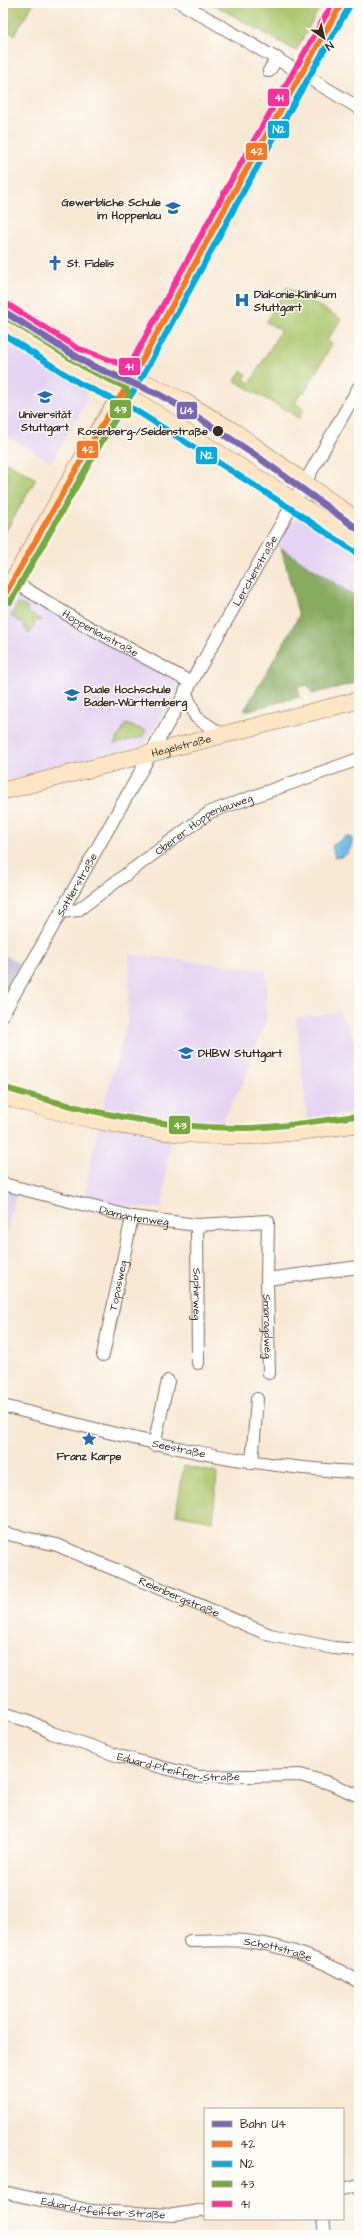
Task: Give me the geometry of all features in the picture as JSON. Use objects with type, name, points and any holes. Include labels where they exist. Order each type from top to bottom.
[{"type":"street","points":[[181,3],[277,58],[359,108]]},
{"type":"street","points":[[3,598],[98,431],[133,376],[240,181],[298,71],[342,3]]},
{"type":"street","points":[[269,71],[277,58]]},
{"type":"street","points":[[3,311],[73,355],[133,376],[194,407],[236,433],[359,522]]},
{"type":"street","points":[[3,325],[83,376],[139,403],[294,501],[359,545]]},
{"type":"street","name":"Lerchenstraße","points":[[149,754],[359,387]]},
{"type":"street","name":"Hoppenlaustraße","points":[[13,581],[188,686]]},
{"type":"street","points":[[188,686],[196,717],[222,736]]},
{"type":"street","name":"Hegelstraße","points":[[3,791],[359,700]]},
{"type":"street","name":"Sattlerstraße","points":[[3,1014],[149,754]]},
{"type":"street","name":"Oberer Hoppenlauweg","points":[[61,912],[78,910],[210,812],[359,759]]},
{"type":"street","points":[[3,1096],[42,1108],[98,1121],[181,1134],[246,1136],[359,1124]]},
{"type":"street","name":"Diamantenweg","points":[[3,1184],[132,1216],[197,1225],[268,1221]]},
{"type":"street","name":"Topasweg","points":[[103,1355],[132,1216]]},
{"type":"street","name":"Smaragdweg","points":[[268,1221],[267,1279],[269,1373]]},
{"type":"street","name":"Saphirweg","points":[[197,1225],[198,1362]]},
{"type":"street","name":"Smaragdweg","points":[[267,1279],[359,1267]]},
{"type":"street","points":[[154,1444],[168,1381]]},
{"type":"street","points":[[252,1463],[257,1399]]},
{"type":"street","name":"Seestraße","points":[[3,1406],[154,1444],[252,1463],[313,1470],[359,1472]]},
{"type":"street","name":"Relenbergstraße","points":[[3,1533],[57,1545],[270,1635],[334,1648],[359,1650]]},
{"type":"street","name":"Eduard-Pfeiffer-Straße","points":[[3,1713],[28,1721],[52,1733],[119,1756],[199,1778],[300,1775],[330,1783],[359,1796]]},
{"type":"street","name":"Schottstraße","points":[[190,1941],[244,1941],[272,1945],[302,1955],[359,1982]]},
{"type":"street","points":[[344,2189],[359,2185]]},
{"type":"street","name":"Eduard-Pfeiffer-Straße","points":[[3,2192],[92,2211],[174,2215],[204,2210]]},
{"type":"street","points":[[323,2220],[325,2235]]},
{"type":"shaded area","name":"Universität Stuttgart","points":[[3,334],[81,384],[87,392],[86,402],[51,462],[9,437],[7,437],[3,443]]},
{"type":"shaded area","points":[[302,516],[359,555],[359,599],[277,546],[292,521]]},
{"type":"shaded area","name":"Duale Hochschule Baden-Württemberg","points":[[18,589],[175,680],[177,687],[145,744],[141,747],[3,782],[3,610],[14,591]]},
{"type":"shaded area","points":[[3,954],[20,964],[3,993]]},
{"type":"shaded area","name":"DHBW Stuttgart","points":[[130,954],[266,970],[267,1016],[243,1083],[219,1127],[172,1125],[162,1209],[123,1206],[84,1196],[101,1113],[127,1024]]},
{"type":"shaded area","name":"DHBW Stuttgart","points":[[339,1012],[359,1048],[359,1112],[307,1119],[296,1018]]},
{"type":"shaded area","points":[[3,1182],[18,1185],[3,1249]]},
{"type":"green space","points":[[3,3],[34,3],[14,35],[3,28]]},
{"type":"green space","points":[[211,3],[322,3],[296,51]]},
{"type":"green space","points":[[287,287],[341,319],[327,341],[332,344],[304,393],[301,392],[295,403],[304,409],[299,418],[235,381],[241,371],[247,374],[244,380],[250,383],[281,330],[266,322]]},
{"type":"green space","points":[[3,460],[36,479],[3,536]]},
{"type":"green space","points":[[313,496],[359,529],[359,544],[305,507]]},
{"type":"green space","points":[[281,548],[359,599],[359,682],[312,694],[308,685],[298,687],[300,697],[244,711],[299,616]]},
{"type":"green space","points":[[18,604],[28,608],[27,612],[43,621],[35,620],[34,628],[29,634],[21,621],[20,622],[11,616]]},
{"type":"green space","points":[[126,724],[146,731],[142,737],[114,744]]},
{"type":"green space","points":[[184,1466],[217,1473],[213,1521],[176,1514]]},
{"type":"water","points":[[345,837],[351,837],[352,844],[350,850],[342,857],[335,857],[332,846]]},
{"type":"rail line","name":"U4","points":[[3,311],[90,365],[158,394],[185,409],[258,457],[359,530]]},
{"type":"transit line","name":"41","points":[[7,304],[77,348],[129,367],[233,177],[333,3]]},
{"type":"transit line","name":"42","points":[[3,598],[98,431],[133,377],[240,181],[342,3]]},
{"type":"transit line","name":"N2","points":[[10,602],[105,435],[140,381],[247,185],[349,7]]},
{"type":"transit line","name":"43","points":[[7,318],[87,369],[125,387],[129,394],[10,602]]},
{"type":"transit line","name":"N2","points":[[3,334],[79,383],[135,410],[290,508],[355,552]]},
{"type":"transit line","name":"43","points":[[5,1088],[64,1104],[123,1117],[153,1122],[213,1128],[258,1128],[358,1116]]},
{"type":"place","name":"Gewerbliche Schule im Hoppenlau","points":[[173,208]]},
{"type":"place","name":"St. Fidelis","points":[[55,263]]},
{"type":"place","name":"Diakonie-Klinikum Stuttgart","points":[[242,300]]},
{"type":"place","name":"Universität Stuttgart","points":[[45,397]]},
{"type":"place","name":"Rosenberg-/Seidenstraße","points":[[218,431]]},
{"type":"place","name":"Duale Hochschule Baden-Württemberg","points":[[72,695]]},
{"type":"place","name":"DHBW Stuttgart","points":[[186,1053]]},
{"type":"place","name":"Franz Karpe","points":[[89,1439]]}]
